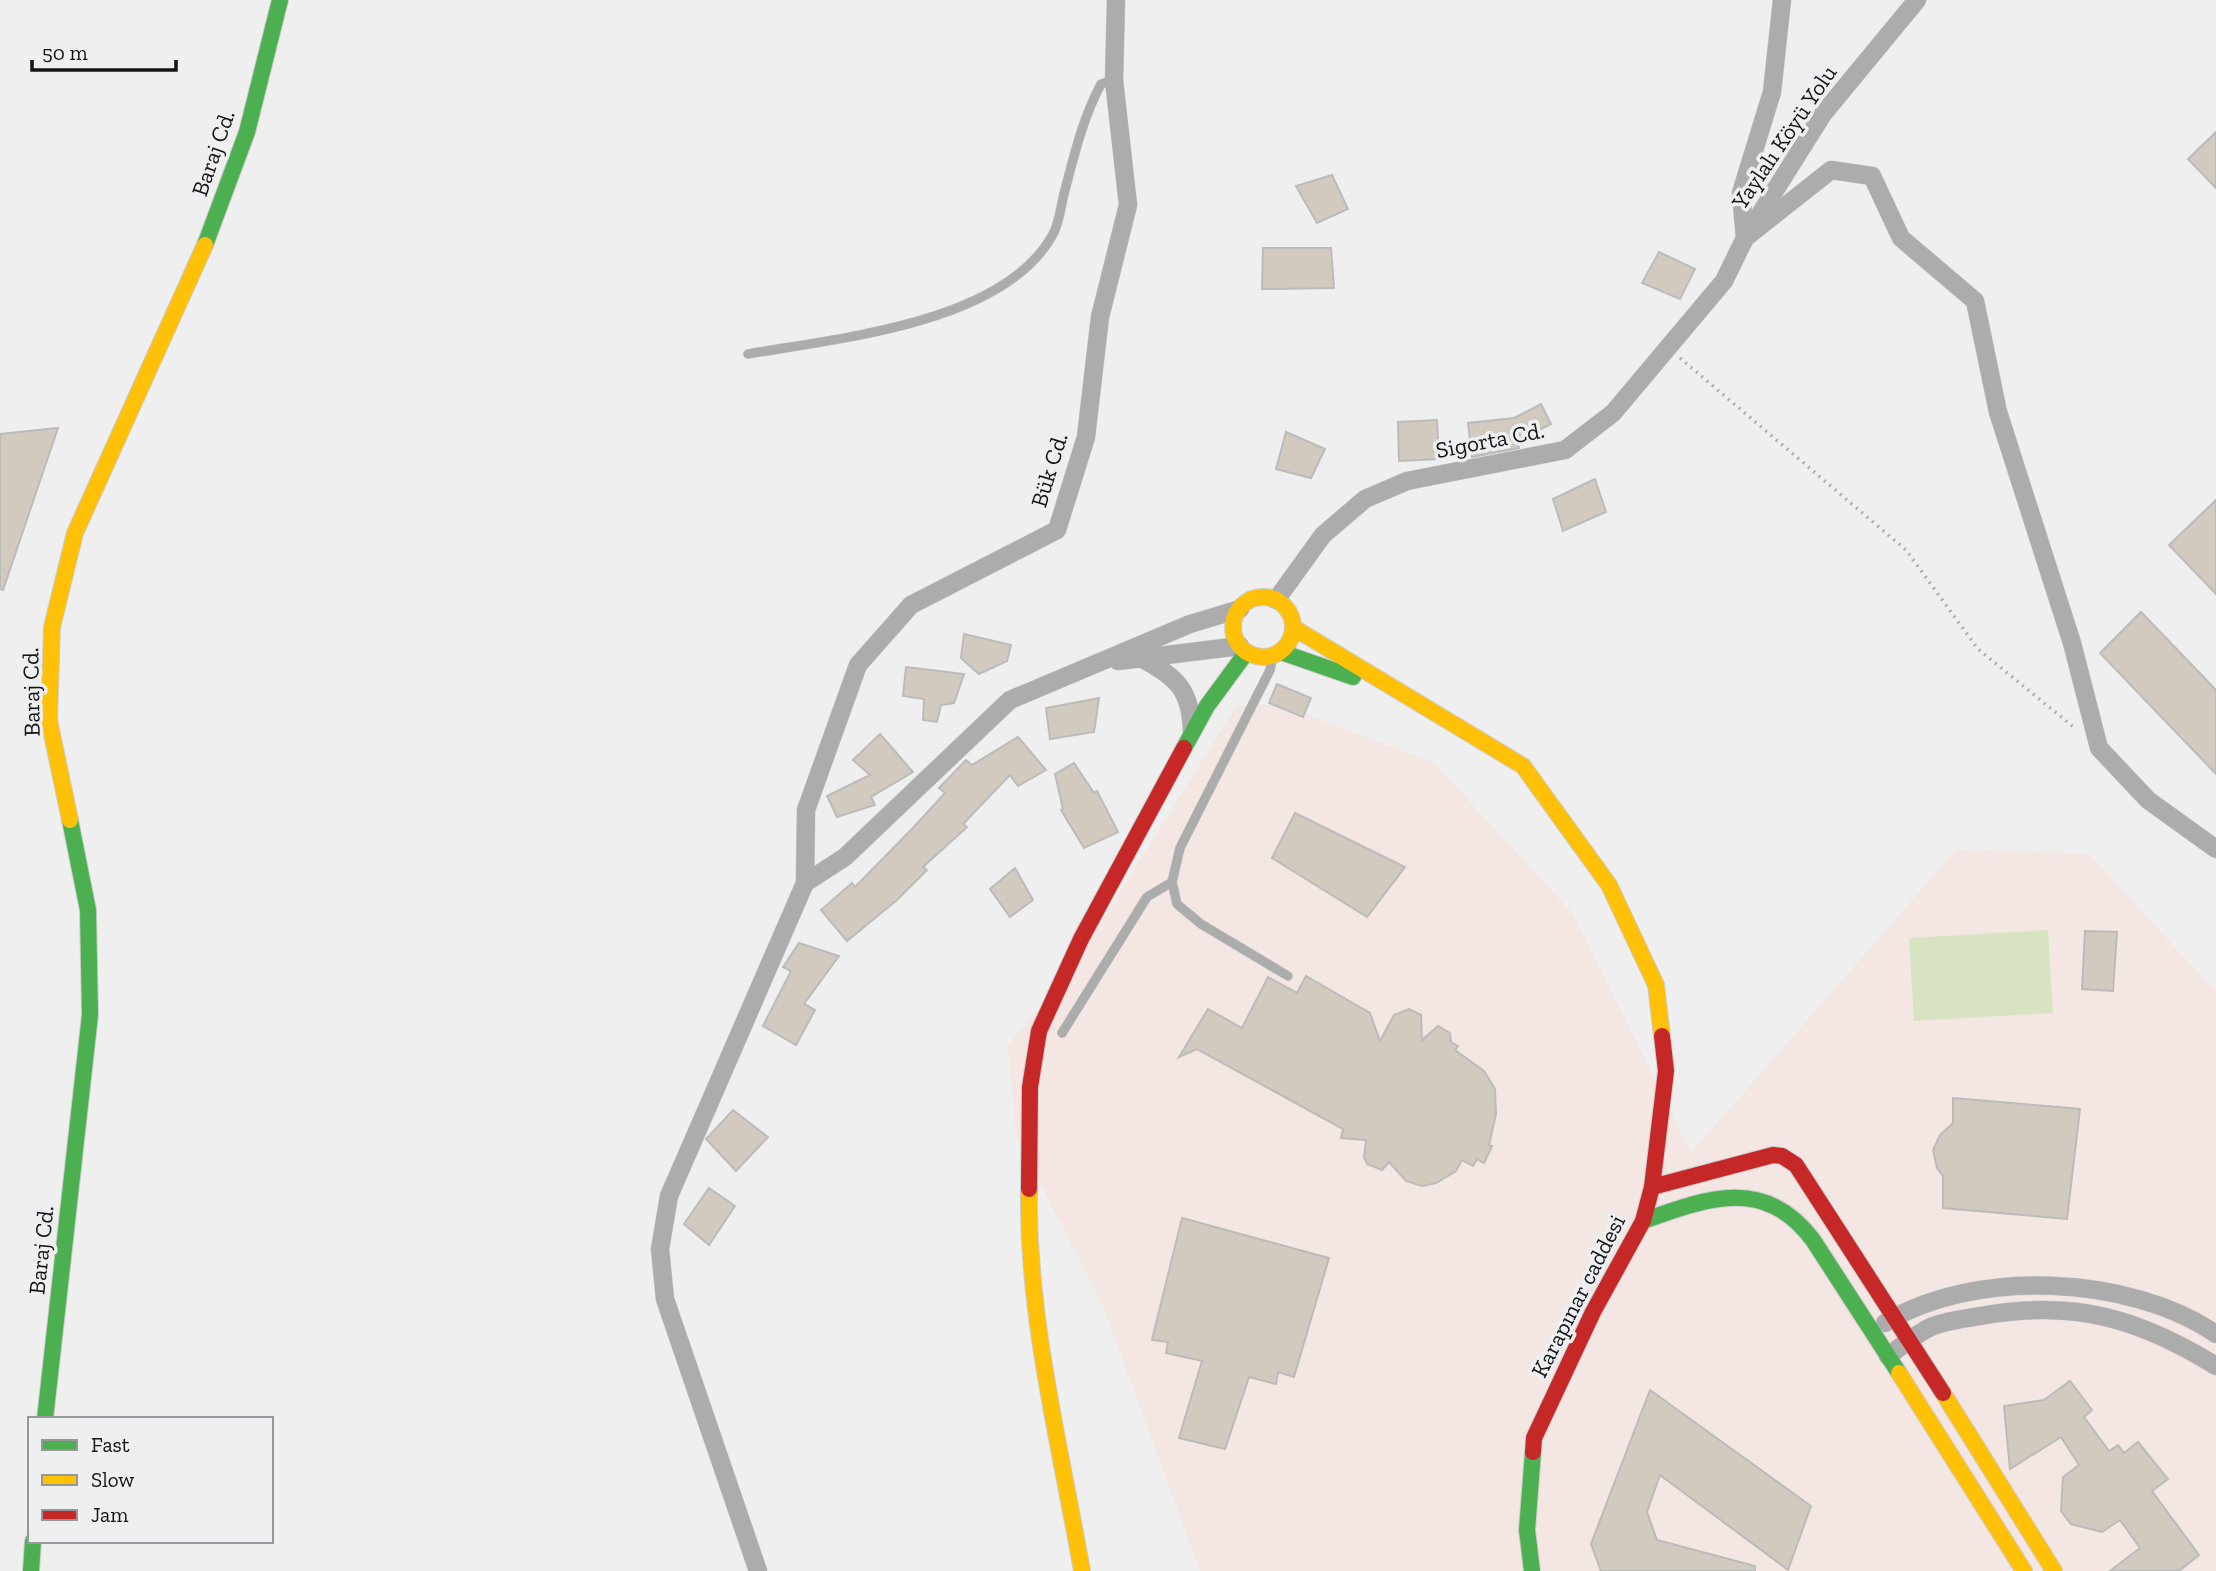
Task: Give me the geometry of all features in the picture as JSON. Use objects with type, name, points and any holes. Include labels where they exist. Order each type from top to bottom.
[{"type":"street","name":"Baraj Cd.","points":[[45,1417],[90,1015],[88,911],[49,720],[52,627],[75,533],[206,240],[247,132],[280,0]]},
{"type":"street","name":"Bük Cd.","points":[[805,883],[806,810],[858,665],[911,605],[1057,530],[1086,437],[1100,317],[1128,205],[1114,80],[1116,0]]},
{"type":"street","points":[[1745,238],[1741,193],[1772,92],[1782,0]]},
{"type":"street","name":"Yaylalı Köyü Yolu","points":[[1745,238],[1824,114],[1917,0]]},
{"type":"street","points":[[1745,238],[1831,170],[1872,176],[1901,238],[1975,301],[1998,412],[2073,643],[2099,748],[2148,800],[2216,849]]},
{"type":"street","name":"Sigorta Cd.","points":[[1276,600],[1323,535],[1365,499],[1408,481],[1565,450],[1613,413],[1670,349],[1724,281],[1745,238]]},
{"type":"street","points":[[758,1571],[665,1299],[660,1249],[669,1196],[805,883],[845,857],[1010,700],[1190,624],[1240,609],[1256,598],[1276,600],[1289,611],[1294,628],[1225,678],[1081,939],[1039,1031],[1030,1087],[1028,1237],[1038,1325],[1083,1571]]},
{"type":"street","points":[[1240,609],[1233,628],[1260,653]]},
{"type":"street","name":"Karapınar caddesi","points":[[1294,628],[1394,691],[1470,732],[1523,766],[1609,885],[1656,985],[1666,1070],[1652,1187],[1643,1221],[1593,1312],[1534,1438],[1527,1530],[1532,1571]]},
{"type":"street","points":[[1094,665],[1141,658],[1260,653]]},
{"type":"street","name":"Karapınar caddesi","points":[[1260,653],[1394,691]]},
{"type":"street","points":[[1141,658],[1168,672],[1182,688],[1191,710],[1192,734]]},
{"type":"street","points":[[1652,1187],[1773,1155],[1788,1159],[1803,1174],[2054,1571]]},
{"type":"street","points":[[1643,1221],[1699,1201],[1728,1197],[1779,1207],[1798,1223],[1872,1331],[2024,1571]]},
{"type":"street","points":[[1872,1331],[1893,1318],[1933,1302],[1998,1286],[2056,1287],[2115,1294],[2157,1304],[2216,1334]]},
{"type":"street","points":[[1888,1356],[1932,1327],[1987,1315],[2051,1310],[2089,1311],[2157,1334],[2216,1366]]},
{"type":"street","points":[[31,1571],[33,1543]]},
{"type":"lane","points":[[748,354],[917,324],[991,292],[1011,279],[1039,255],[1054,234],[1084,117],[1101,84],[1114,80]]},
{"type":"lane","points":[[1260,653],[1270,670],[1180,848],[1172,882],[1177,904],[1201,924],[1288,976]]},
{"type":"lane","points":[[1062,1032],[1147,897],[1172,882]]},
{"type":"path","points":[[1670,349],[1906,550],[1978,649],[2099,748]]},
{"type":"shaded area","points":[[1237,705],[1281,705],[1434,763],[1573,914],[1691,1153],[1957,849],[2089,854],[2216,992],[2216,1571],[1200,1571],[1104,1309],[1016,1135],[1008,1045],[1072,969]]},
{"type":"green space","points":[[2048,930],[2053,1013],[1914,1021],[1909,938]]},
{"type":"building","points":[[2216,132],[2216,188],[2188,159]]},
{"type":"building","points":[[1332,175],[1348,209],[1317,223],[1296,186]]},
{"type":"building","points":[[1263,248],[1331,248],[1334,288],[1262,289]]},
{"type":"building","points":[[1659,252],[1695,269],[1680,299],[1642,283]]},
{"type":"building","points":[[1541,404],[1551,424],[1518,441],[1519,448],[1472,457],[1468,423],[1514,418]]},
{"type":"building","points":[[1437,420],[1439,459],[1399,461],[1398,422]]},
{"type":"building","points":[[58,428],[3,590],[0,589],[0,434]]},
{"type":"building","points":[[1286,432],[1325,449],[1311,478],[1276,469]]},
{"type":"building","points":[[1595,479],[1606,512],[1563,531],[1553,499]]},
{"type":"building","points":[[2216,500],[2216,594],[2169,545]]},
{"type":"building","points":[[2141,612],[2216,690],[2216,774],[2100,653]]},
{"type":"building","points":[[964,634],[1011,645],[1007,661],[979,674],[961,658]]},
{"type":"building","points":[[906,667],[964,674],[954,703],[941,705],[937,722],[923,720],[924,699],[903,696]]},
{"type":"building","points":[[1277,684],[1311,698],[1303,717],[1269,703]]},
{"type":"building","points":[[1099,698],[1094,732],[1050,739],[1046,708]]},
{"type":"building","points":[[880,734],[913,772],[871,797],[875,805],[837,817],[827,796],[870,775],[853,760]]},
{"type":"building","points":[[1018,737],[1046,770],[1018,786],[1010,775],[963,824],[967,827],[923,867],[927,870],[897,900],[847,941],[821,910],[852,883],[855,887],[910,831],[945,793],[939,788],[966,760],[972,765]]},
{"type":"building","points":[[1074,763],[1094,793],[1097,791],[1118,832],[1084,848],[1061,810],[1063,809],[1055,774]]},
{"type":"building","points":[[1295,813],[1405,867],[1367,917],[1272,858]]},
{"type":"building","points":[[1015,868],[1033,900],[1010,917],[990,889]]},
{"type":"building","points":[[2085,931],[2117,932],[2113,991],[2082,989]]},
{"type":"building","points":[[799,943],[839,956],[804,1004],[815,1010],[796,1045],[763,1026],[791,971],[783,967]]},
{"type":"building","points":[[1306,976],[1370,1013],[1380,1041],[1394,1015],[1409,1009],[1421,1015],[1422,1040],[1438,1026],[1450,1033],[1451,1042],[1458,1046],[1455,1050],[1484,1071],[1495,1089],[1496,1114],[1489,1145],[1492,1146],[1484,1163],[1477,1159],[1473,1166],[1462,1160],[1456,1171],[1436,1183],[1422,1186],[1406,1181],[1389,1162],[1382,1170],[1367,1164],[1364,1157],[1366,1140],[1341,1138],[1343,1129],[1197,1049],[1179,1057],[1208,1009],[1242,1028],[1268,977],[1297,993]]},
{"type":"building","points":[[1953,1098],[2080,1109],[2067,1219],[1943,1208],[1943,1176],[1937,1168],[1933,1150],[1940,1135],[1953,1123]]},
{"type":"building","points":[[733,1110],[768,1137],[736,1171],[706,1139]]},
{"type":"building","points":[[709,1188],[735,1206],[709,1245],[684,1224]]},
{"type":"building","points":[[1182,1218],[1329,1258],[1294,1377],[1278,1372],[1276,1384],[1249,1377],[1225,1449],[1179,1438],[1202,1361],[1166,1353],[1168,1342],[1152,1340]]},
{"type":"building","points":[[2070,1381],[2092,1410],[2084,1417],[2109,1451],[2118,1445],[2124,1453],[2138,1442],[2168,1479],[2152,1491],[2199,1555],[2179,1571],[2110,1571],[2140,1548],[2120,1520],[2102,1532],[2071,1524],[2061,1511],[2063,1477],[2079,1465],[2061,1437],[2010,1469],[2004,1406],[2044,1400]]},
{"type":"building","points":[[1650,1390],[1811,1506],[1788,1570],[1660,1475],[1647,1512],[1657,1540],[1755,1566],[1755,1571],[1601,1571],[1591,1544]]},
{"type":"traffic: fast","points":[[205,245],[247,132],[280,0]]},
{"type":"traffic: fast","points":[[1281,652],[1353,677]]},
{"type":"traffic: fast","points":[[1184,748],[1207,706],[1246,653]]},
{"type":"traffic: fast","points":[[45,1417],[90,1015],[88,910],[70,820]]},
{"type":"traffic: fast","points":[[1643,1221],[1712,1200],[1755,1200],[1775,1207],[1795,1220],[1813,1240],[1899,1373]]},
{"type":"traffic: fast","points":[[1532,1571],[1527,1530],[1533,1452]]},
{"type":"traffic: fast","points":[[31,1571],[33,1543]]},
{"type":"traffic: slow","points":[[70,820],[49,720],[52,627],[75,533],[205,245]]},
{"type":"traffic: slow","points":[[1263,597],[1275,599],[1288,610],[1293,627],[1291,639],[1280,652],[1263,657],[1251,655],[1238,644],[1233,627],[1235,615],[1246,602],[1263,597]]},
{"type":"traffic: slow","points":[[1294,628],[1523,766],[1609,885],[1656,985],[1662,1036]]},
{"type":"traffic: slow","points":[[1029,1189],[1033,1285],[1039,1333],[1082,1571]]},
{"type":"traffic: slow","points":[[1899,1373],[2024,1571]]},
{"type":"traffic: slow","points":[[1943,1393],[2054,1571]]},
{"type":"traffic: jam","points":[[1029,1189],[1030,1087],[1039,1031],[1081,939],[1184,748]]},
{"type":"traffic: jam","points":[[1533,1452],[1534,1438],[1593,1312],[1643,1221],[1652,1187],[1666,1071],[1662,1036]]},
{"type":"traffic: jam","points":[[1652,1187],[1773,1155],[1782,1156],[1796,1165],[1943,1393]]}]
